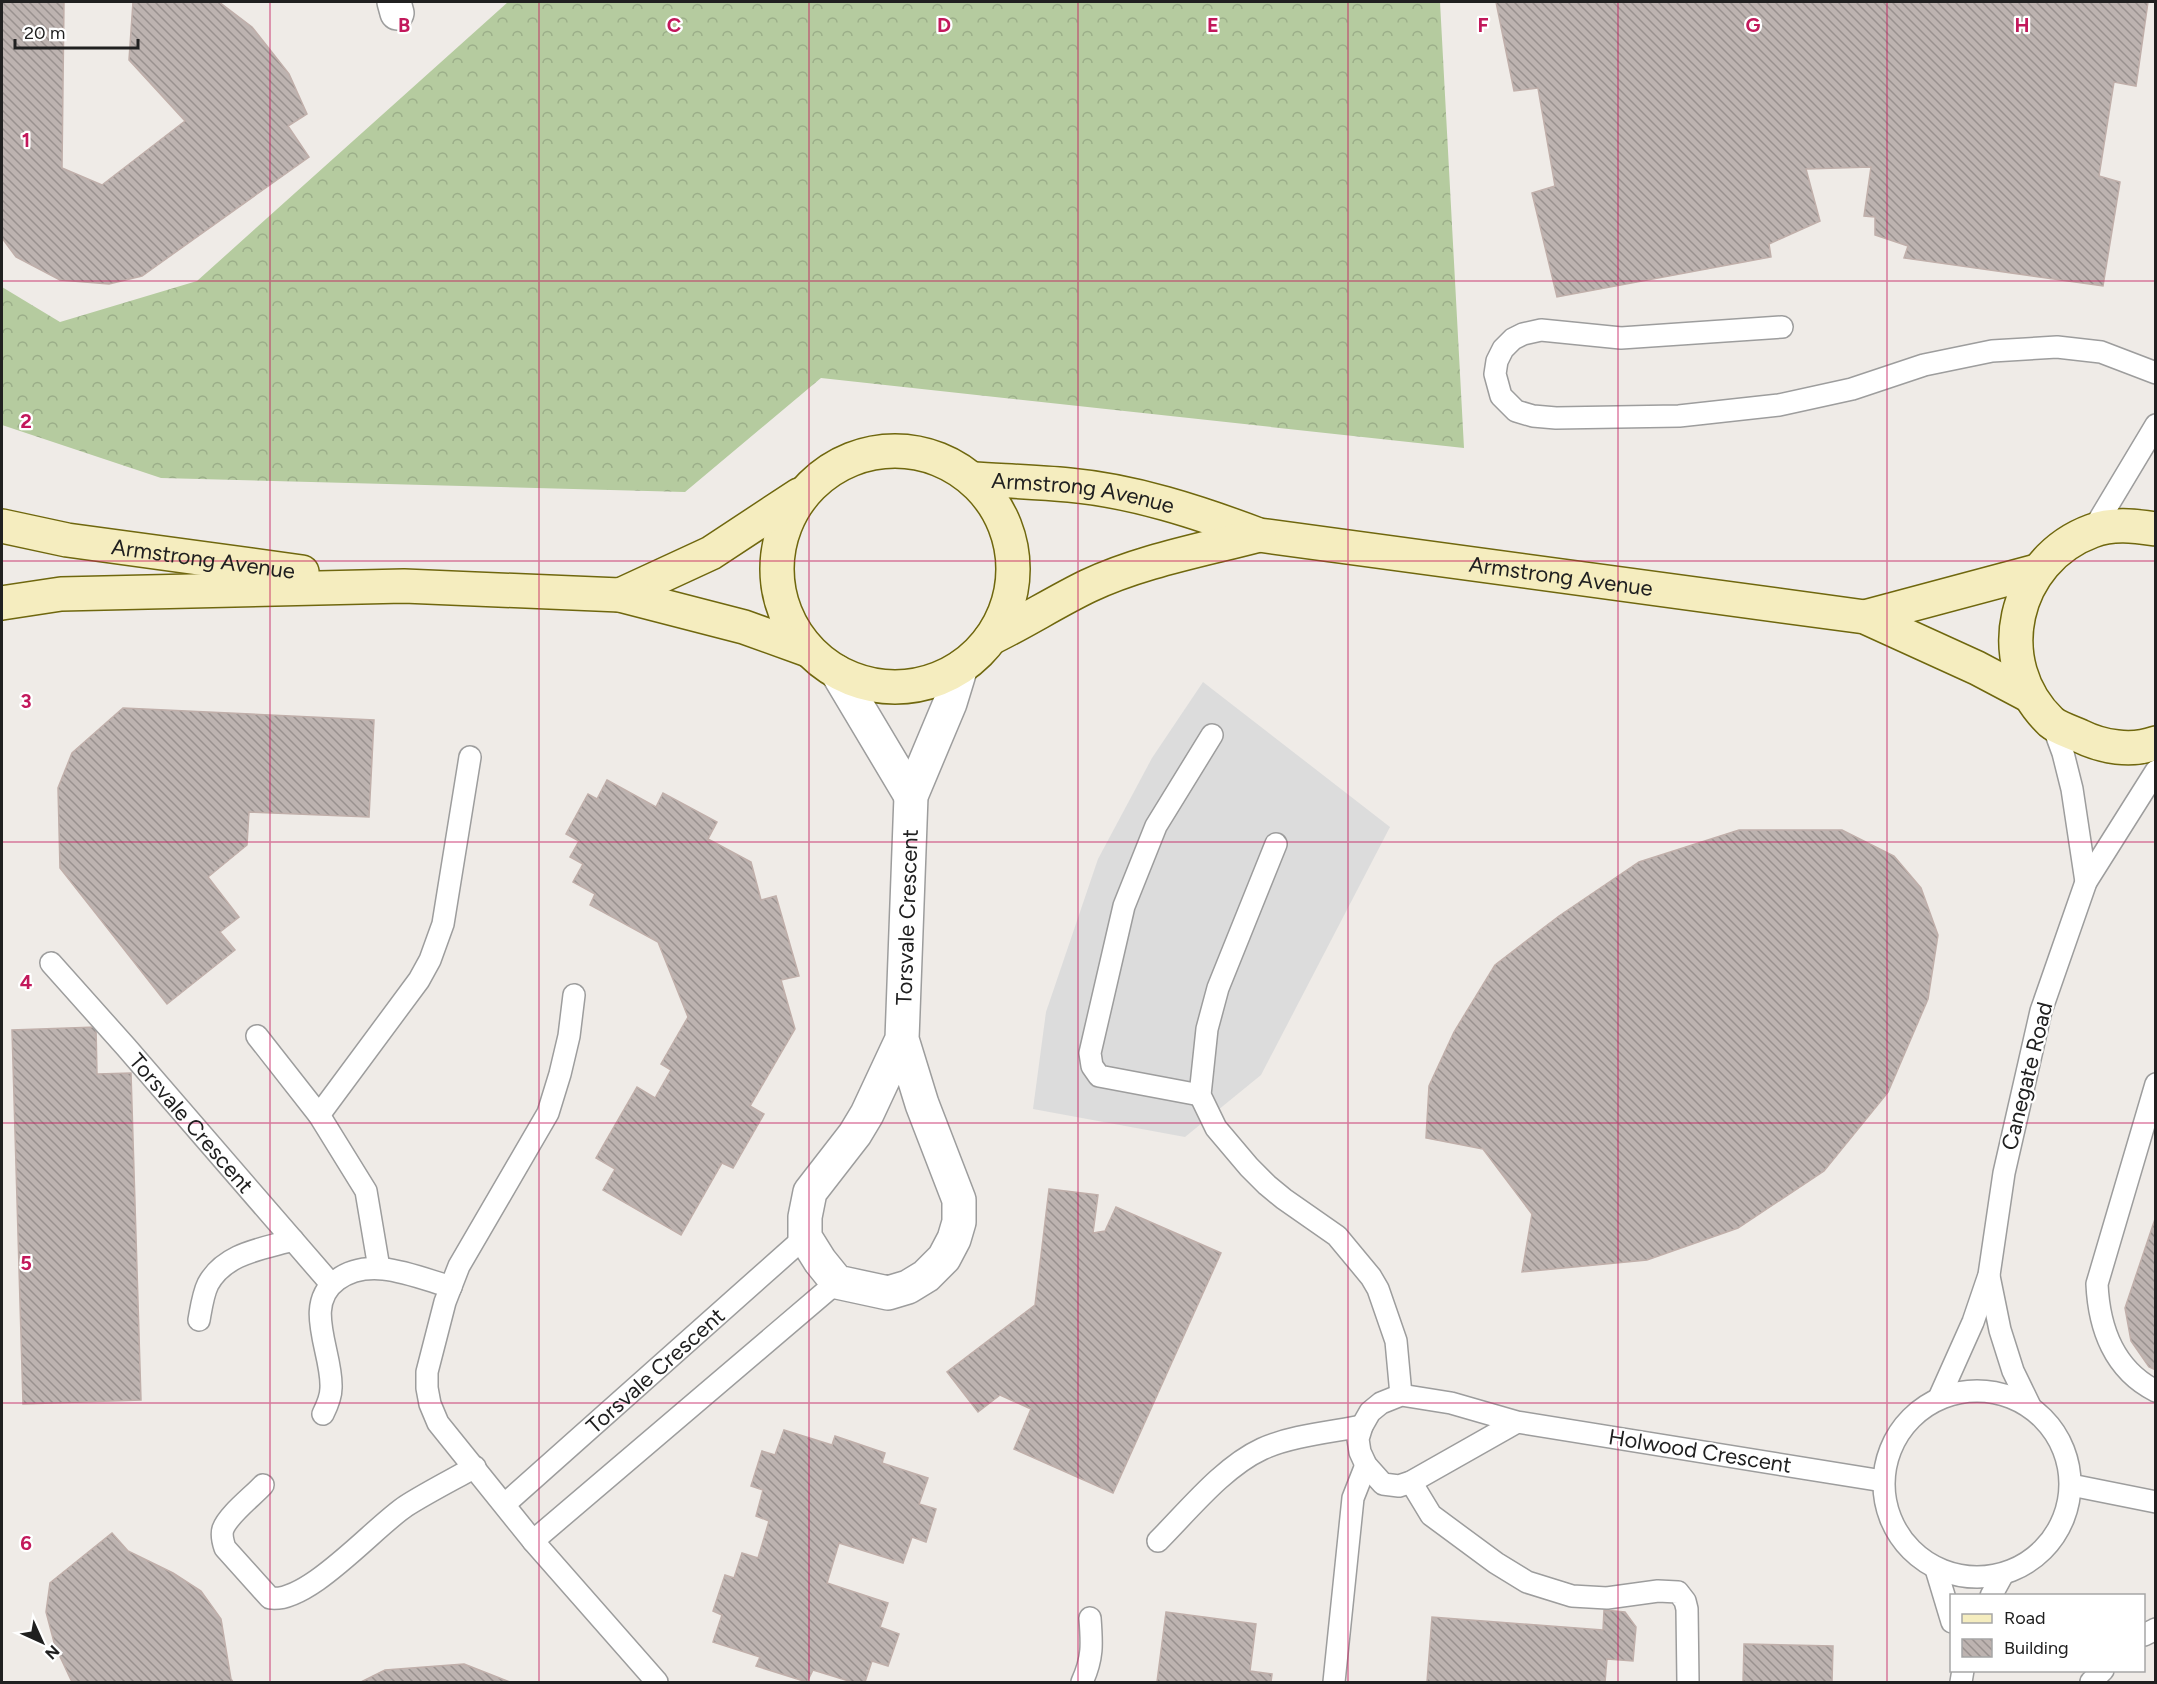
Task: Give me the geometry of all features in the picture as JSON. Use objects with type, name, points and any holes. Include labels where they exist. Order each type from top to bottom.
[{"type":"street","name":"Armstrong Avenue","points":[[620,595],[711,553],[831,470],[854,458],[879,452],[904,450],[936,458],[952,465],[973,479],[990,497],[1003,518],[1011,542],[1013,559],[1011,592],[1004,616],[991,638],[961,667],[938,679],[904,686],[886,687],[861,682],[837,672],[808,650],[793,629],[783,606],[777,580],[777,563],[784,529],[795,506],[812,485]]},
{"type":"street","name":"Armstrong Avenue","points":[[973,479],[1071,485],[1125,494],[1198,512],[1259,535],[1865,617],[1977,668],[2030,696]]},
{"type":"street","name":"Armstrong Avenue","points":[[2156,529],[2125,524],[2093,530],[2062,546],[2037,571],[2021,601],[2015,636],[2020,670],[2030,696],[2052,723],[2093,743],[2121,747],[2156,743]]},
{"type":"street","name":"Armstrong Avenue","points":[[2,526],[68,540],[404,586]]},
{"type":"street","name":"Armstrong Avenue","points":[[991,638],[1089,586],[1145,565],[1259,535]]},
{"type":"street","name":"Armstrong Avenue","points":[[1865,617],[2037,571]]},
{"type":"street","name":"Armstrong Avenue","points":[[2,603],[61,594],[404,586],[620,595],[744,627],[808,650]]},
{"type":"street","name":"Torsvale Crescent","points":[[837,1281],[888,1293],[908,1287],[926,1276],[944,1258],[954,1239],[959,1222],[959,1200],[922,1104],[902,1039],[911,796],[950,703],[961,667]]},
{"type":"street","name":"Torsvale Crescent","points":[[837,672],[911,796]]},
{"type":"street","name":"Torsvale Crescent","points":[[805,1238],[805,1217],[810,1192],[855,1134],[902,1039]]},
{"type":"street","points":[[805,1238],[820,1262],[837,1281]]},
{"type":"lane","points":[[1782,327],[1621,338],[1541,330],[1513,339],[1503,349],[1497,361],[1495,374],[1500,396],[1515,411],[1533,416],[1556,418],[1679,416],[1779,405],[1852,390],[1924,365],[1992,351],[2057,347],[2101,352],[2156,373]]},
{"type":"lane","points":[[2093,530],[2156,425]]},
{"type":"lane","name":"Canegate Road","points":[[2052,723],[2063,753],[2072,789],[2086,882]]},
{"type":"lane","points":[[1200,1095],[1099,1076],[1092,1066],[1090,1053],[1124,906],[1156,826],[1212,735]]},
{"type":"lane","points":[[319,1115],[419,980],[430,960],[443,924],[470,757]]},
{"type":"lane","name":"Canegate Road","points":[[1939,1398],[1973,1322],[1989,1275],[2004,1173],[2041,1011],[2086,882],[2156,771]]},
{"type":"lane","points":[[1276,844],[1218,988],[1207,1029],[1200,1095],[1216,1128],[1249,1167],[1284,1199],[1337,1236],[1378,1288],[1396,1341],[1401,1395],[1381,1403],[1370,1413],[1362,1426],[1358,1439],[1360,1452],[1366,1465],[1383,1484],[1399,1486],[1411,1482],[1516,1422]]},
{"type":"lane","name":"Torsvale Crescent","points":[[51,963],[331,1284]]},
{"type":"lane","points":[[574,995],[569,1036],[548,1113],[459,1266],[432,1350],[427,1372],[427,1388],[430,1404],[438,1423],[533,1541],[657,1683]]},
{"type":"lane","points":[[257,1036],[319,1115],[366,1191],[379,1268]]},
{"type":"lane","points":[[2156,1084],[2097,1284],[2098,1310],[2108,1339],[2120,1362],[2144,1385],[2156,1391]]},
{"type":"lane","name":"Torsvale Crescent","points":[[505,1504],[805,1238]]},
{"type":"lane","points":[[199,1320],[207,1286],[229,1260],[293,1240]]},
{"type":"lane","points":[[323,1414],[331,1389],[320,1307],[324,1291],[331,1284],[346,1273],[379,1268],[451,1287]]},
{"type":"lane","name":"Canegate Road","points":[[1989,1275],[2000,1330],[2013,1371],[2030,1406],[2052,1428],[2066,1454],[2071,1485],[2066,1514],[2052,1541],[2030,1562],[2003,1574],[1968,1578],[1936,1569],[1913,1554],[1896,1533],[1886,1508],[1883,1481],[1891,1447],[1910,1418],[1939,1398],[1970,1390],[2002,1393],[2030,1406]]},
{"type":"lane","points":[[533,1541],[837,1281]]},
{"type":"lane","name":"Holwood Crescent","points":[[1401,1395],[1451,1403],[1516,1422],[1883,1481]]},
{"type":"lane","points":[[1158,1541],[1223,1476],[1262,1449],[1280,1442],[1362,1426]]},
{"type":"lane","points":[[1334,1683],[1353,1498],[1366,1465]]},
{"type":"lane","points":[[263,1485],[230,1520],[224,1529],[222,1539],[225,1548],[270,1598],[282,1599],[325,1573],[404,1508],[475,1467]]},
{"type":"lane","points":[[1411,1482],[1431,1515],[1488,1558],[1527,1582],[1572,1596],[1588,1598],[1607,1598],[1658,1591],[1678,1592],[1687,1609],[1688,1683]]},
{"type":"lane","points":[[2071,1485],[2156,1502]]},
{"type":"lane","points":[[1936,1569],[1950,1615]]},
{"type":"lane","points":[[1992,1594],[2003,1574]]},
{"type":"lane","points":[[1082,1683],[1091,1662],[1090,1618]]},
{"type":"lane","points":[[2091,1683],[2102,1672]]},
{"type":"green space","points":[[508,2],[1440,2],[1464,448],[821,378],[685,492],[161,478],[2,425],[2,287],[60,322],[197,281]]},
{"type":"shaded area","points":[[1203,682],[1390,827],[1261,1075],[1185,1137],[1033,1109],[1046,1012],[1098,859],[1152,758]]},
{"type":"building","points":[[2,2],[64,2],[62,168],[102,185],[185,121],[129,60],[133,2],[219,2],[252,27],[289,74],[307,114],[288,126],[309,157],[142,276],[109,284],[60,280],[16,257],[2,238]]},
{"type":"building","points":[[1496,2],[2148,2],[2136,86],[2114,82],[2099,176],[2120,182],[2103,286],[1904,258],[1908,246],[1875,235],[1875,217],[1864,216],[1871,167],[1806,169],[1820,221],[1769,244],[1771,257],[1557,297],[1532,193],[1555,186],[1538,88],[1514,91]]},
{"type":"building","points":[[123,708],[374,720],[369,817],[249,812],[247,845],[208,877],[239,917],[220,932],[235,950],[167,1004],[60,868],[58,788],[72,753]]},
{"type":"building","points":[[607,780],[656,807],[663,793],[717,822],[708,839],[751,862],[761,900],[776,896],[799,976],[781,980],[795,1029],[750,1106],[764,1114],[733,1168],[722,1163],[681,1235],[603,1190],[615,1169],[596,1158],[637,1087],[655,1098],[671,1070],[661,1064],[688,1017],[658,942],[590,905],[595,894],[573,882],[583,864],[570,857],[579,841],[566,834],[588,794],[597,799]]},
{"type":"building","points":[[1739,830],[1842,830],[1894,856],[1921,888],[1938,935],[1928,999],[1888,1092],[1824,1171],[1738,1228],[1647,1260],[1522,1272],[1532,1214],[1483,1149],[1426,1138],[1429,1086],[1454,1032],[1495,965],[1559,916],[1639,862]]},
{"type":"building","points":[[96,1027],[97,1074],[131,1073],[141,1400],[23,1404],[12,1030]]},
{"type":"building","points":[[1049,1189],[1098,1195],[1093,1233],[1105,1231],[1116,1207],[1221,1253],[1113,1493],[1014,1449],[1031,1409],[1000,1395],[978,1412],[947,1372],[1035,1305]]},
{"type":"building","points":[[2156,1216],[2156,1370],[2149,1367],[2131,1341],[2125,1308]]},
{"type":"building","points":[[784,1430],[832,1445],[835,1436],[885,1453],[882,1463],[928,1478],[919,1504],[936,1509],[926,1542],[912,1537],[903,1563],[839,1543],[827,1583],[888,1603],[880,1627],[899,1634],[888,1666],[872,1661],[865,1682],[852,1682],[813,1670],[807,1682],[756,1666],[760,1657],[713,1642],[722,1615],[713,1611],[725,1575],[734,1578],[742,1553],[758,1558],[769,1521],[756,1516],[763,1490],[751,1486],[762,1451],[775,1455]]},
{"type":"building","points":[[112,1533],[128,1551],[173,1573],[201,1591],[221,1619],[233,1682],[74,1682],[71,1680],[55,1646],[46,1612],[50,1583]]},
{"type":"building","points":[[1604,1610],[1625,1612],[1636,1627],[1633,1661],[1607,1659],[1605,1682],[1427,1682],[1432,1617],[1603,1630]]},
{"type":"building","points":[[1166,1612],[1256,1624],[1250,1671],[1272,1674],[1271,1682],[1157,1682]]},
{"type":"building","points":[[1744,1644],[1833,1646],[1832,1682],[1743,1682]]},
{"type":"building","points":[[464,1664],[510,1682],[361,1682],[385,1670]]}]
